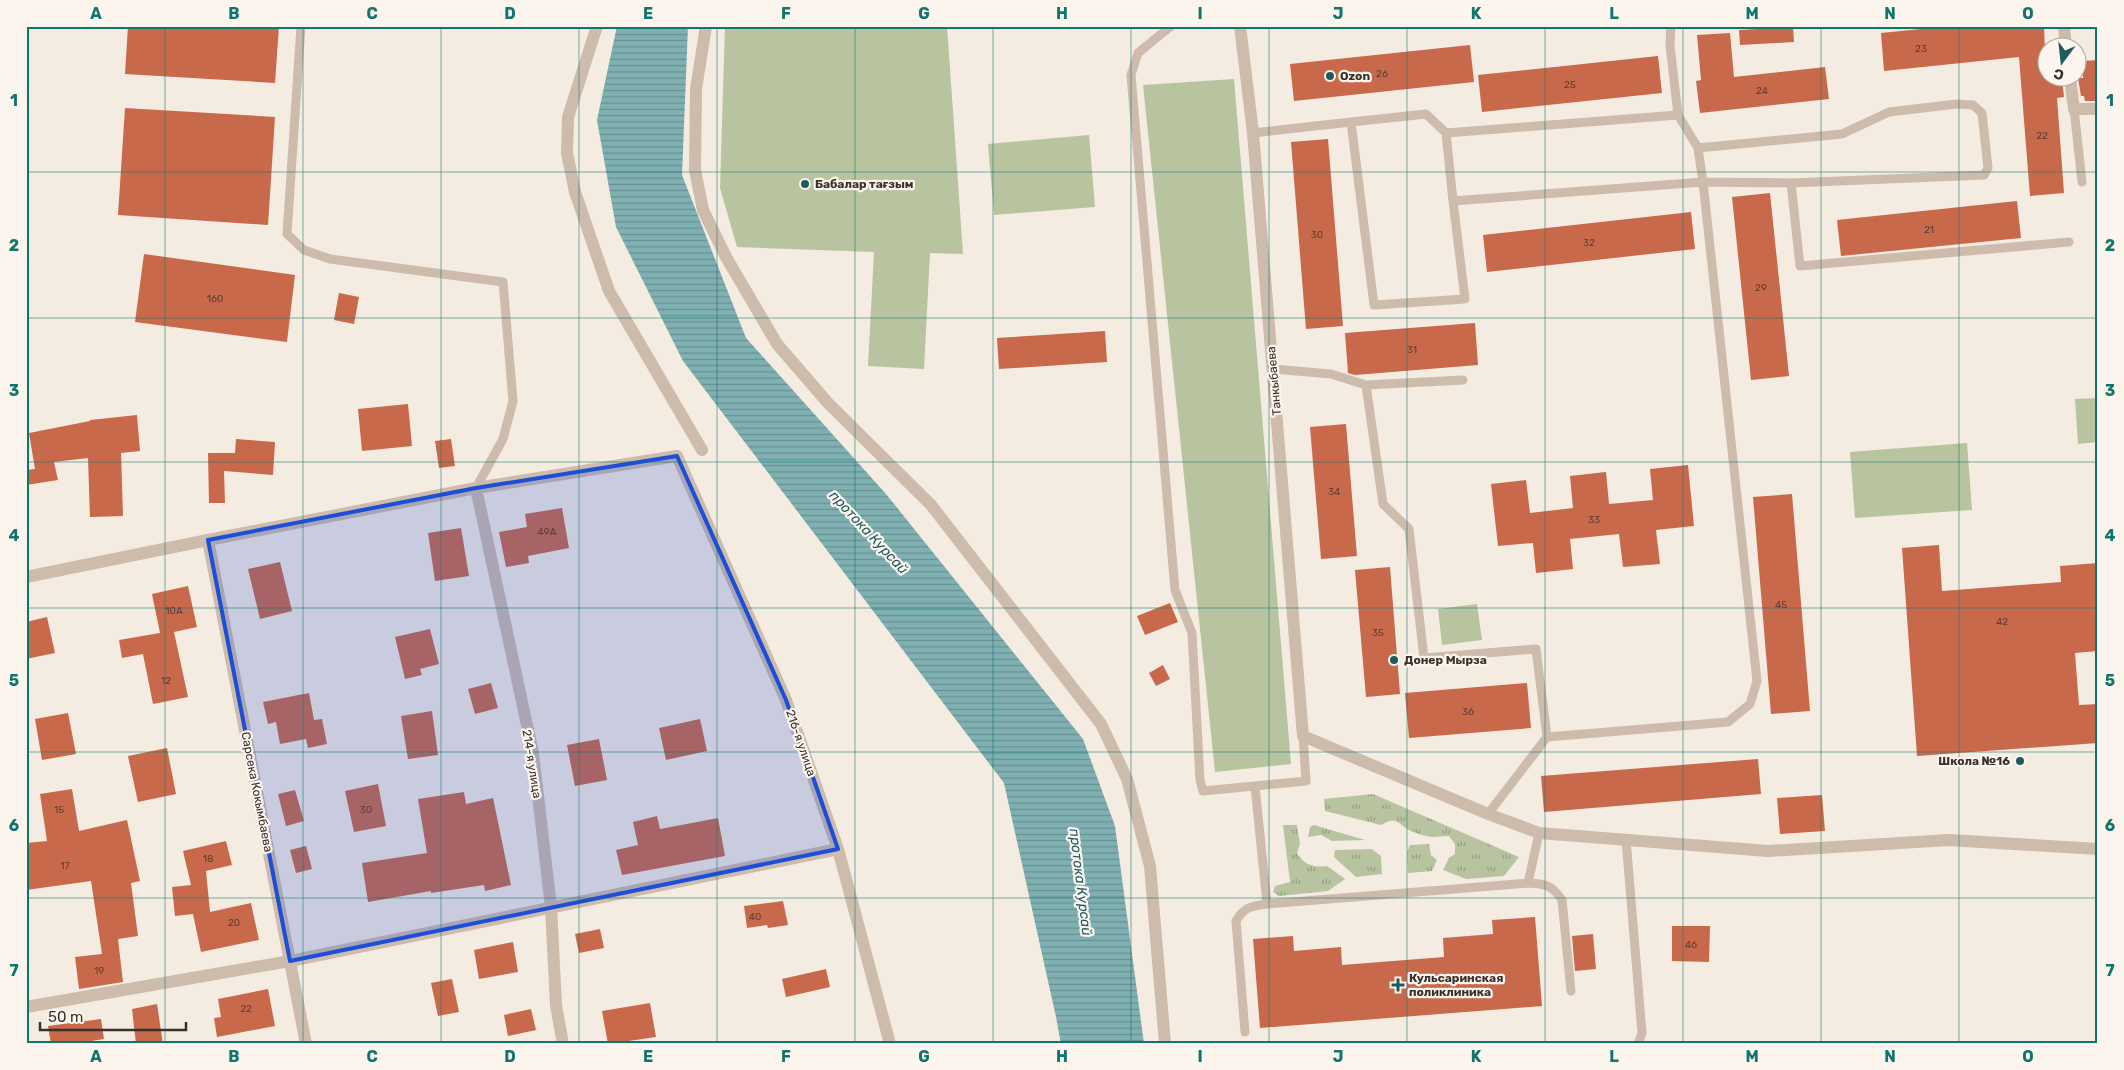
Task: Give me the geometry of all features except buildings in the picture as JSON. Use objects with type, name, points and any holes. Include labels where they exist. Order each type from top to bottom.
[{"type":"street","points":[[597,26],[568,117],[568,153],[575,192],[609,292],[702,450]]},
{"type":"street","points":[[706,26],[696,89],[695,170],[703,210],[726,257],[777,344],[828,403],[931,505],[1101,724],[1127,779],[1150,866],[1165,1044]]},
{"type":"street","name":"Танкыбаева","points":[[1240,26],[1253,133],[1303,736]]},
{"type":"street","points":[[2071,88],[2074,109],[2098,109]]},
{"type":"street","name":"216-я улица","points":[[476,488],[677,456],[786,700],[838,849],[890,1044]]},
{"type":"street","points":[[26,577],[476,488]]},
{"type":"street","name":"214-я улица","points":[[476,488],[532,754],[551,908],[556,1005],[563,1044]]},
{"type":"street","name":"Сарсека Кокымбаева","points":[[208,540],[306,1044]]},
{"type":"street","points":[[1303,736],[1488,814],[1539,833],[1768,851],[1949,840],[2098,849]]},
{"type":"street","points":[[26,1006],[290,961],[838,849]]},
{"type":"lane","points":[[301,26],[287,234],[304,250],[330,259],[503,282],[513,401],[502,439],[476,488]]},
{"type":"lane","points":[[1172,26],[1138,53],[1131,74],[1175,590],[1192,633],[1200,780],[1203,791],[1306,781],[1303,736]]},
{"type":"lane","points":[[1547,737],[1728,722],[1750,704],[1757,681],[1703,182],[1698,148],[1678,115],[1670,45],[1671,26]]},
{"type":"lane","points":[[1453,201],[1703,182],[1790,182],[1984,175],[1988,168],[1982,113],[1973,105],[1957,104],[1889,112],[1842,134],[1698,148]]},
{"type":"lane","points":[[2074,109],[2082,182]]},
{"type":"lane","points":[[1253,133],[1351,122],[1426,114],[1446,133],[1465,300],[1374,305],[1351,122]]},
{"type":"lane","points":[[1446,133],[1678,115]]},
{"type":"lane","points":[[1790,182],[1800,266],[2069,242]]},
{"type":"lane","points":[[1273,369],[1331,374],[1366,385],[1463,380]]},
{"type":"lane","points":[[1366,385],[1383,504],[1409,528],[1424,658],[1536,649],[1547,737],[1488,814]]},
{"type":"lane","points":[[1255,786],[1266,904]]},
{"type":"lane","points":[[1528,883],[1539,833]]},
{"type":"lane","points":[[1626,840],[1642,1033],[1638,1044]]},
{"type":"lane","points":[[1245,1032],[1236,921],[1242,911],[1250,906],[1266,904],[1528,883],[1544,884],[1555,889],[1562,900],[1571,992]]},
{"type":"highlighted area","points":[[677,456],[786,700],[838,849],[290,961],[208,540],[476,488]]},
{"type":"green space","points":[[725,26],[947,26],[963,254],[930,253],[924,369],[868,366],[874,252],[737,247],[720,188]]},
{"type":"green space","points":[[1234,79],[1291,764],[1215,772],[1143,85]]},
{"type":"green space","points":[[1089,135],[1095,207],[994,215],[988,144]]},
{"type":"green space","points":[[2098,398],[2098,442],[2078,444],[2075,399]]},
{"type":"green space","points":[[1967,443],[1972,510],[1855,518],[1850,452]]},
{"type":"green space","points":[[1477,604],[1482,640],[1442,645],[1438,609]]},
{"type":"green space","points":[[1373,794],[1519,857],[1504,876],[1466,879],[1443,870],[1449,858],[1455,854],[1455,844],[1449,836],[1433,837],[1418,834],[1394,821],[1381,825],[1325,811],[1324,799]]},
{"type":"green space","points":[[1283,825],[1297,825],[1300,844],[1297,853],[1306,863],[1314,866],[1327,866],[1345,879],[1328,891],[1279,896],[1273,892],[1275,886],[1290,882]]},
{"type":"green space","points":[[1314,825],[1365,840],[1332,841],[1321,835],[1308,837],[1310,827]]},
{"type":"green space","points":[[1429,844],[1431,855],[1437,860],[1432,871],[1408,873],[1407,852],[1410,845]]},
{"type":"green space","points":[[1372,849],[1381,856],[1382,874],[1356,877],[1334,857],[1335,850]]},
{"type":"water","name":"протока Курсай","points":[[617,26],[688,26],[682,175],[746,338],[886,494],[1083,739],[1115,826],[1144,1044],[1061,1044],[1004,783],[683,361],[616,227],[597,120]]},
{"type":"place","name":"Ozon","points":[[1330,76]]},
{"type":"place","name":"Бабалар тағзым","points":[[805,184]]},
{"type":"place","name":"Донер Мырза","points":[[1394,660]]},
{"type":"place","name":"Школа №16","points":[[2020,761]]},
{"type":"place","name":"Кульсаринская поликлиника","points":[[1398,985]]}]
